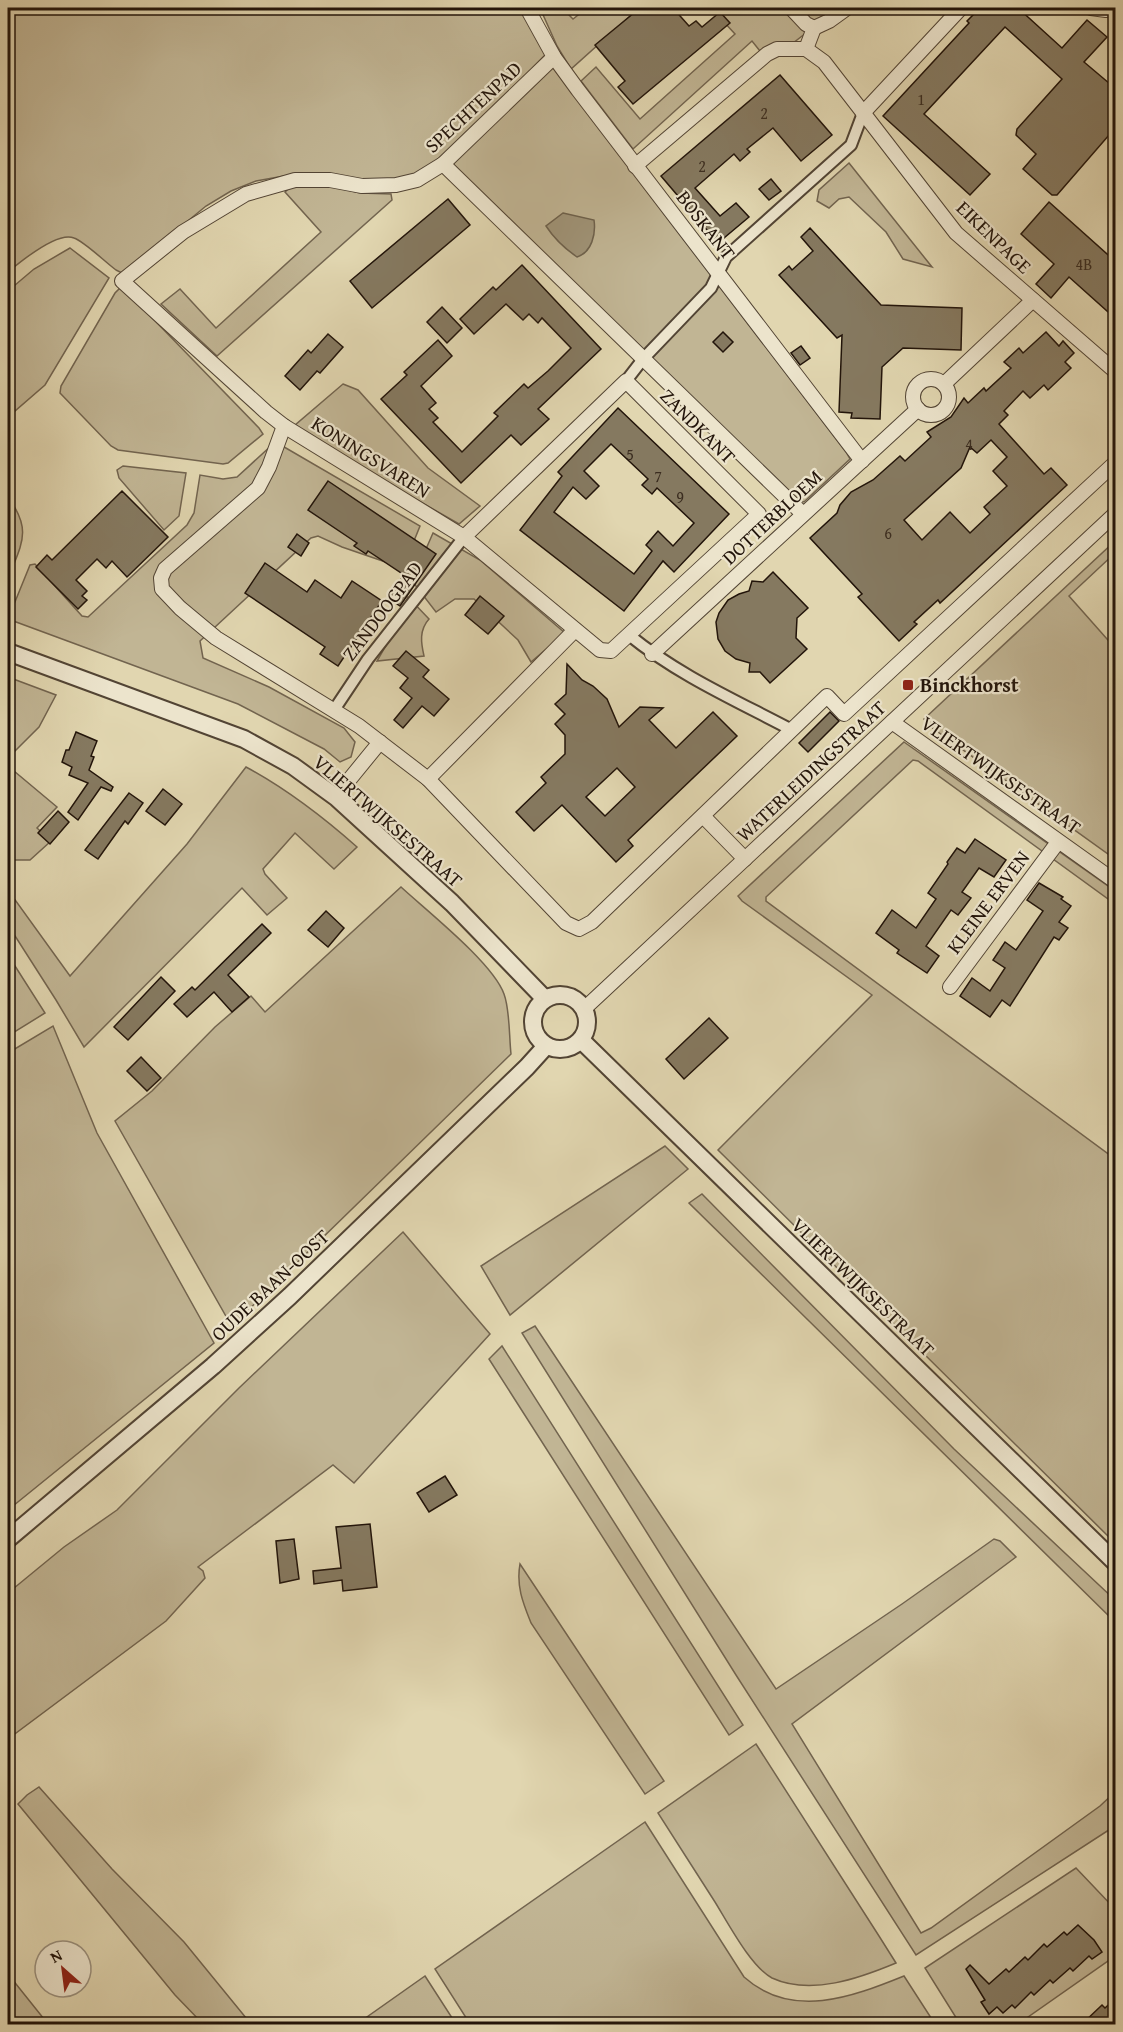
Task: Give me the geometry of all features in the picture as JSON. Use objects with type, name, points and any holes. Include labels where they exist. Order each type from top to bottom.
[{"type":"street","name":"BOSKANT","points":[[527,8],[554,57],[862,461]]},
{"type":"street","points":[[791,8],[806,24],[814,28]]},
{"type":"street","points":[[635,166],[767,54],[777,49],[806,49],[814,28],[830,21],[847,8]]},
{"type":"street","points":[[464,537],[626,381],[643,359],[711,288],[726,257],[851,145],[863,113],[961,8]]},
{"type":"street","points":[[1091,8],[1106,10],[1114,8]]},
{"type":"street","name":"EIKENPAGE","points":[[806,49],[824,62],[956,232],[1116,372]]},
{"type":"street","name":"SPECHTENPAD","points":[[122,280],[183,232],[246,194],[295,180],[330,180],[362,186],[396,186],[417,180],[443,164],[554,57]]},
{"type":"street","name":"ZANDKANT","points":[[443,164],[803,514]]},
{"type":"street","name":"KONINGSVAREN","points":[[122,280],[284,426],[464,537],[574,630],[600,650],[611,651]]},
{"type":"street","points":[[944,384],[1033,300]]},
{"type":"street","points":[[934,379],[944,384],[950,394],[948,406],[939,413],[928,415],[918,409],[913,399],[915,388],[923,380],[934,379]]},
{"type":"street","name":"ZANDKANT","points":[[611,651],[759,514],[626,381]]},
{"type":"street","name":"DOTTERBLOEM","points":[[652,654],[918,409]]},
{"type":"street","points":[[284,426],[269,467],[258,488],[165,569],[161,578],[162,589],[180,608],[216,638],[334,710],[428,779],[566,923],[579,929],[592,922],[827,696],[844,714],[1116,462]]},
{"type":"street","name":"WATERLEIDINGSTRAAT","points":[[584,1009],[1116,513]]},
{"type":"street","name":"ZANDOOGPAD","points":[[334,710],[368,659],[464,537]]},
{"type":"street","points":[[428,779],[574,630]]},
{"type":"street","points":[[629,635],[652,654],[679,671],[792,730]]},
{"type":"street","name":"VLIERTWIJKSESTRAAT","points":[[8,652],[244,739],[293,766],[337,798],[452,903],[545,999]]},
{"type":"street","name":"VLIERTWIJKSESTRAAT","points":[[892,722],[1116,882]]},
{"type":"street","points":[[337,798],[380,742]]},
{"type":"street","points":[[703,816],[745,859]]},
{"type":"street","name":"KLEINE ERVEN","points":[[950,987],[1058,842]]},
{"type":"street","points":[[554,995],[564,995],[574,998],[584,1009],[588,1025],[581,1040],[571,1047],[558,1049],[546,1046],[534,1032],[532,1022],[538,1005],[545,999],[554,995]]},
{"type":"street","name":"VLIERTWIJKSESTRAAT","points":[[581,1040],[1116,1563]]},
{"type":"street","name":"OUDE BAAN-OOST","points":[[8,1539],[213,1366],[282,1304],[519,1075],[546,1046]]},
{"type":"shaded area","points":[[8,8],[525,8],[546,54],[489,113],[438,160],[410,177],[390,183],[301,173],[256,181],[231,191],[206,206],[126,272],[116,270],[84,244],[67,237],[49,243],[8,272]]},
{"type":"shaded area","points":[[540,8],[562,8],[573,19],[587,8],[639,8],[571,69],[557,46]]},
{"type":"shaded area","points":[[711,8],[782,8],[806,33],[793,43],[775,43],[760,51],[752,41],[633,149],[581,81],[596,67],[640,119],[735,34]]},
{"type":"shaded area","points":[[799,8],[834,8],[819,20],[811,21]]},
{"type":"shaded area","points":[[551,65],[846,452],[850,459],[804,502],[798,500],[450,164]]},
{"type":"shaded area","points":[[849,163],[932,267],[903,259],[886,232],[849,197],[839,199],[829,208],[817,201],[819,190]]},
{"type":"shaded area","points":[[293,185],[332,186],[360,193],[391,194],[392,200],[217,356],[161,304],[180,289],[216,328],[321,232],[285,192]]},
{"type":"shaded area","points":[[563,213],[594,220],[592,242],[582,255],[577,257],[560,243],[546,226]]},
{"type":"shaded area","points":[[70,248],[109,278],[45,385],[8,417],[8,291],[34,269]]},
{"type":"shaded area","points":[[120,288],[130,295],[263,434],[228,463],[118,450],[111,446],[60,393],[61,386]]},
{"type":"shaded area","points":[[343,384],[358,390],[428,468],[480,506],[459,524],[351,462],[294,426]]},
{"type":"shaded area","points":[[279,444],[420,526],[403,568],[342,547],[318,536],[311,538],[200,641],[203,658],[269,687],[344,728],[355,742],[351,757],[340,762],[324,749],[238,704],[8,619],[30,565],[35,564],[82,616],[88,617],[187,525],[194,513],[200,475],[223,479],[237,477],[272,445]]},
{"type":"shaded area","points":[[123,466],[186,473],[179,516],[164,530],[119,478],[117,470]]},
{"type":"shaded area","points":[[8,497],[20,519],[22,538],[8,579]]},
{"type":"shaded area","points":[[433,533],[480,560],[565,633],[531,662],[518,640],[474,599],[455,599],[436,612],[412,581]]},
{"type":"shaded area","points":[[1115,541],[1115,553],[1069,596],[1115,648],[1115,859],[931,727],[924,719]]},
{"type":"shaded area","points":[[408,597],[429,619],[422,632],[424,656],[377,661],[388,642]]},
{"type":"shaded area","points":[[8,677],[56,695],[39,727],[8,758]]},
{"type":"shaded area","points":[[904,742],[1115,891],[1115,904],[918,761],[913,760],[766,897],[766,901],[1115,1159],[1115,1543],[718,1150],[872,995],[738,896]]},
{"type":"shaded area","points":[[8,766],[57,807],[37,828],[51,841],[30,860],[8,860]]},
{"type":"shaded area","points":[[246,767],[276,784],[304,804],[357,847],[334,869],[295,833],[263,869],[287,898],[267,915],[242,888],[84,1047],[8,925],[8,890],[70,976],[187,844]]},
{"type":"shaded area","points":[[401,887],[473,953],[497,981],[504,994],[507,1008],[511,1054],[234,1324],[227,1318],[115,1121],[152,1091],[215,1027],[251,996],[265,1012]]},
{"type":"shaded area","points":[[8,955],[45,1013],[8,1036]]},
{"type":"shaded area","points":[[53,1026],[97,1133],[214,1343],[8,1510],[8,1053]]},
{"type":"shaded area","points":[[665,1146],[688,1169],[510,1315],[481,1266]]},
{"type":"shaded area","points":[[702,1194],[954,1449],[1115,1600],[1115,1622],[689,1203]]},
{"type":"shaded area","points":[[403,1232],[490,1334],[354,1483],[333,1465],[198,1567],[203,1571],[205,1578],[166,1621],[8,1739],[8,1593],[64,1547],[117,1510],[239,1388]]},
{"type":"shaded area","points":[[535,1326],[776,1689],[994,1539],[1000,1541],[1016,1557],[792,1724],[921,1933],[1100,1806],[1115,1792],[1115,1826],[916,1955],[736,1675],[522,1333]]},
{"type":"shaded area","points":[[502,1346],[743,1725],[729,1735],[489,1359]]},
{"type":"shaded area","points":[[520,1564],[664,1781],[645,1794],[531,1623],[520,1587]]},
{"type":"shaded area","points":[[756,1744],[896,1963],[835,1983],[803,1985],[787,1983],[772,1978],[764,1972],[748,1955],[733,1932],[658,1813]]},
{"type":"shaded area","points":[[39,1787],[112,1869],[184,1942],[251,2024],[203,2024],[175,1995],[18,1804]]},
{"type":"shaded area","points":[[645,1822],[744,1977],[763,1990],[782,1998],[802,2001],[843,1997],[904,1976],[935,2024],[470,2024],[435,1969]]},
{"type":"shaded area","points":[[1076,1868],[1115,1909],[1115,1956],[1018,2024],[960,2024],[925,1968]]},
{"type":"shaded area","points":[[8,1974],[48,2024],[8,2024]]},
{"type":"shaded area","points":[[425,1976],[456,2024],[357,2024]]},
{"type":"building","points":[[640,8],[673,8],[689,26],[696,21],[702,27],[720,12],[730,23],[633,104],[618,87],[625,81],[595,45]]},
{"type":"building","points":[[980,8],[1018,8],[1062,48],[1087,20],[1107,37],[1084,62],[1116,89],[1116,127],[1057,195],[1052,195],[1023,169],[1036,154],[1016,135],[1017,129],[1062,79],[1005,27],[924,114],[990,174],[970,195],[883,116],[969,23],[967,21]]},
{"type":"building","points":[[780,75],[832,135],[801,161],[773,128],[747,149],[750,152],[740,161],[734,154],[695,188],[720,216],[736,203],[749,217],[718,243],[661,176]]},
{"type":"building","points":[[771,179],[781,191],[769,200],[759,189]]},
{"type":"building","points":[[448,199],[470,225],[372,308],[350,281]]},
{"type":"building","points":[[1049,202],[1116,262],[1116,319],[1069,277],[1051,298],[1036,284],[1054,264],[1021,234]]},
{"type":"building","points":[[810,228],[881,305],[962,308],[961,350],[903,348],[882,367],[880,419],[851,418],[852,413],[839,412],[842,335],[837,338],[779,275],[789,266],[792,270],[813,251],[801,237]]},
{"type":"building","points":[[522,265],[601,349],[538,409],[549,419],[521,445],[511,435],[461,483],[381,399],[407,375],[404,372],[438,340],[452,356],[421,386],[436,403],[429,409],[438,418],[433,422],[462,452],[498,416],[494,413],[524,384],[528,388],[548,371],[571,348],[542,318],[538,323],[529,314],[523,320],[506,304],[474,334],[460,319],[493,287],[496,290]]},
{"type":"building","points":[[442,307],[462,328],[447,343],[427,322]]},
{"type":"building","points":[[723,332],[733,342],[723,352],[713,342]]},
{"type":"building","points":[[1046,332],[1059,346],[1063,341],[1074,353],[1065,362],[1071,368],[1048,390],[1044,385],[1030,398],[1023,391],[1004,411],[1008,415],[999,424],[1044,474],[1051,468],[1067,485],[940,603],[938,600],[914,622],[917,624],[899,641],[858,597],[862,594],[810,538],[837,513],[840,505],[851,492],[873,480],[900,456],[905,461],[931,437],[927,432],[951,417],[964,398],[968,403],[984,388],[986,391],[1011,368],[1004,362],[1019,348],[1023,353]],"holes":[[[991,440],[1007,457],[993,471],[1007,486],[984,507],[990,514],[970,533],[950,512],[922,540],[904,520],[961,468],[970,447],[977,453]]]},
{"type":"building","points":[[328,334],[343,347],[320,373],[317,371],[300,390],[285,376],[308,350],[311,353]]},
{"type":"building","points":[[801,346],[810,358],[800,365],[791,353]]},
{"type":"building","points":[[618,408],[729,514],[674,572],[663,561],[624,611],[520,530],[562,476],[558,472]],"holes":[[[611,444],[648,479],[642,485],[652,494],[657,488],[694,523],[673,546],[658,531],[646,545],[652,551],[634,574],[554,512],[573,487],[586,499],[599,486],[584,471]]]},
{"type":"building","points":[[328,481],[436,554],[400,606],[388,598],[404,575],[368,551],[366,554],[354,546],[357,543],[308,510]]},
{"type":"building","points":[[122,491],[168,537],[127,577],[112,561],[106,568],[97,559],[76,580],[87,591],[82,596],[87,600],[78,609],[36,567],[47,555],[52,560]]},
{"type":"building","points":[[297,534],[309,543],[301,556],[288,547]]},
{"type":"building","points":[[265,563],[307,592],[315,580],[341,598],[352,581],[382,601],[338,666],[320,654],[325,647],[245,593]]},
{"type":"building","points":[[773,572],[808,608],[797,618],[796,638],[807,649],[770,683],[760,672],[749,672],[750,663],[736,659],[725,651],[718,639],[716,622],[728,600],[749,591],[752,581],[763,582]]},
{"type":"building","points":[[480,596],[504,616],[488,634],[465,615]]},
{"type":"building","points":[[406,651],[429,670],[423,677],[449,699],[434,716],[422,706],[403,728],[394,720],[412,698],[400,688],[408,678],[393,666]]},
{"type":"building","points":[[567,664],[582,680],[593,686],[607,699],[619,727],[640,707],[663,708],[649,720],[676,748],[713,712],[737,736],[628,840],[633,846],[616,862],[562,805],[534,831],[516,812],[546,783],[541,777],[565,754],[565,735],[555,724],[565,714],[555,704],[566,694]],"holes":[[[617,768],[635,787],[605,816],[586,797]]]},
{"type":"building","points":[[830,712],[839,721],[808,752],[799,743]]},
{"type":"building","points":[[76,732],[97,741],[89,770],[113,787],[111,791],[101,787],[78,820],[68,812],[88,783],[69,775],[72,767],[62,762]]},
{"type":"building","points":[[163,789],[182,804],[165,825],[146,811]]},
{"type":"building","points":[[129,793],[143,803],[128,824],[125,821],[98,859],[85,850]]},
{"type":"building","points":[[58,811],[69,822],[50,844],[38,833]]},
{"type":"building","points":[[975,839],[1006,860],[994,877],[979,868],[962,892],[971,898],[958,915],[951,910],[926,946],[939,956],[927,973],[897,953],[899,950],[876,933],[892,910],[916,928],[936,899],[928,893],[948,864],[947,862],[957,848],[965,853]]},
{"type":"building","points":[[1039,883],[1063,897],[1061,899],[1071,906],[1059,922],[1068,928],[1059,940],[1054,937],[1010,1006],[1002,1000],[990,1017],[960,996],[972,978],[990,991],[1005,968],[993,960],[1005,942],[1016,950],[1043,911],[1027,900]]},
{"type":"building","points":[[326,911],[344,928],[328,947],[308,930]]},
{"type":"building","points":[[262,924],[271,933],[228,975],[249,997],[232,1012],[214,992],[187,1017],[174,1004],[192,987],[195,990]]},
{"type":"building","points":[[161,977],[175,991],[128,1040],[114,1027]]},
{"type":"building","points":[[709,1018],[728,1038],[684,1079],[666,1059]]},
{"type":"building","points":[[141,1057],[161,1078],[147,1091],[127,1071]]},
{"type":"building","points":[[445,1476],[457,1495],[429,1512],[417,1493]]},
{"type":"building","points":[[370,1524],[377,1587],[343,1591],[342,1580],[314,1584],[313,1571],[341,1568],[336,1527]]},
{"type":"building","points":[[294,1539],[299,1579],[280,1583],[276,1541]]},
{"type":"building","points":[[1078,1925],[1094,1940],[1102,1952],[1092,1959],[1089,1956],[1073,1971],[1070,1968],[1053,1983],[1050,1980],[1034,1995],[1031,1992],[1015,2008],[1012,2005],[1003,2013],[997,2007],[989,2014],[981,2002],[985,2000],[966,1969],[970,1965],[989,1984],[1006,1969],[1009,1972],[1025,1957],[1028,1960],[1044,1944],[1047,1947],[1064,1932],[1067,1935]]},
{"type":"building","points":[[1116,1998],[1116,2025],[1081,2025],[1102,2005],[1105,2008]]},
{"type":"place","name":"Binckhorst","points":[[908,685]]}]
